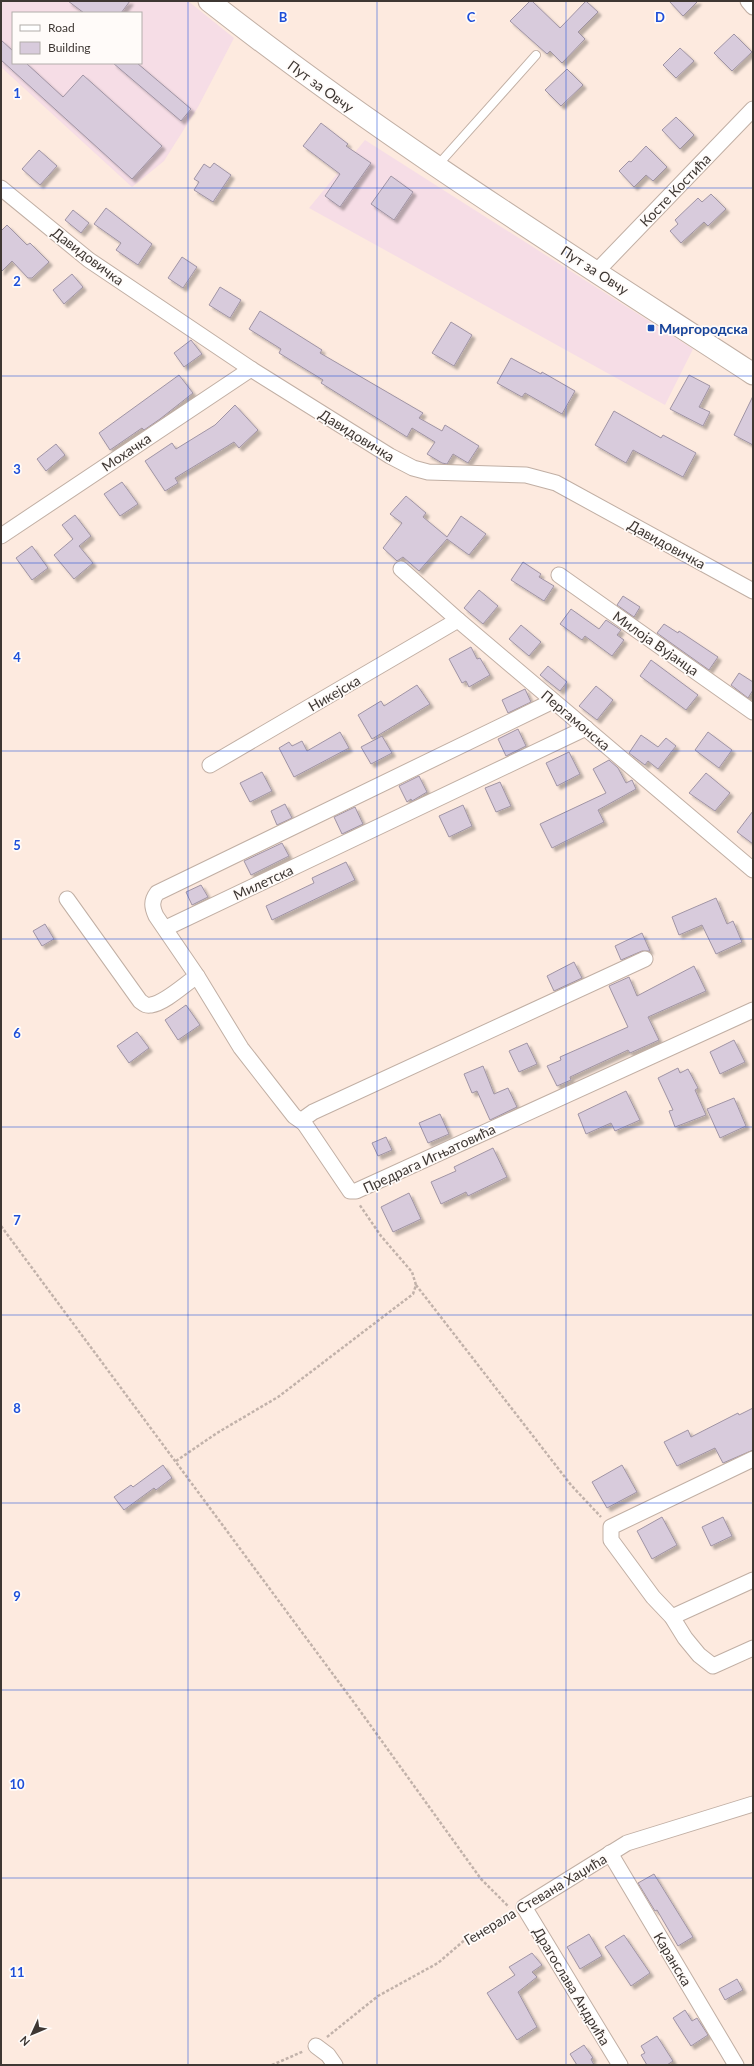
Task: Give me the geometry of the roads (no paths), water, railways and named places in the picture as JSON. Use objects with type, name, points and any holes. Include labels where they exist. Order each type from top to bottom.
[{"type":"street","name":"Пут за Овчу","points":[[209,1],[310,78],[393,138],[753,374]]},
{"type":"street","points":[[748,1],[753,7]]},
{"type":"street","name":"Косте Костића","points":[[596,271],[753,109]]},
{"type":"street","name":"Давидовичка","points":[[1,188],[89,260],[252,369],[364,440],[413,468],[443,474],[526,475],[556,483],[753,591]]},
{"type":"street","name":"Мохачка","points":[[1,536],[252,369]]},
{"type":"street","name":"Пергамонска","points":[[401,569],[458,620],[753,870]]},
{"type":"street","name":"Милоја Вујанца","points":[[559,575],[753,712]]},
{"type":"street","name":"Никејска","points":[[210,765],[458,620]]},
{"type":"street","points":[[67,899],[140,1001],[146,1005],[152,1005],[161,1001],[197,976],[152,908],[152,899],[157,894],[553,701]]},
{"type":"street","name":"Милетска","points":[[166,928],[586,728]]},
{"type":"street","points":[[304,1123],[306,1118],[313,1112],[645,960]]},
{"type":"street","name":"Предрага Игњатовића","points":[[197,976],[241,1048],[294,1116],[304,1123],[350,1191],[356,1191],[753,1010]]},
{"type":"street","points":[[753,1460],[611,1527],[611,1540],[653,1597],[672,1617],[685,1638],[699,1655],[713,1666],[753,1648]]},
{"type":"street","points":[[672,1617],[753,1580]]},
{"type":"street","name":"Генерала Стевана Хаџића","points":[[519,1909],[610,1853],[641,1837],[753,1804]]},
{"type":"street","name":"Каранска","points":[[610,1853],[736,2065]]},
{"type":"street","name":"Драгослава Андрића","points":[[519,1909],[620,2065]]},
{"type":"street","points":[[316,2046],[328,2055],[335,2065]]},
{"type":"lane","points":[[437,167],[536,55]]},
{"type":"place","name":"Миргородска","points":[[651,328]]}]
